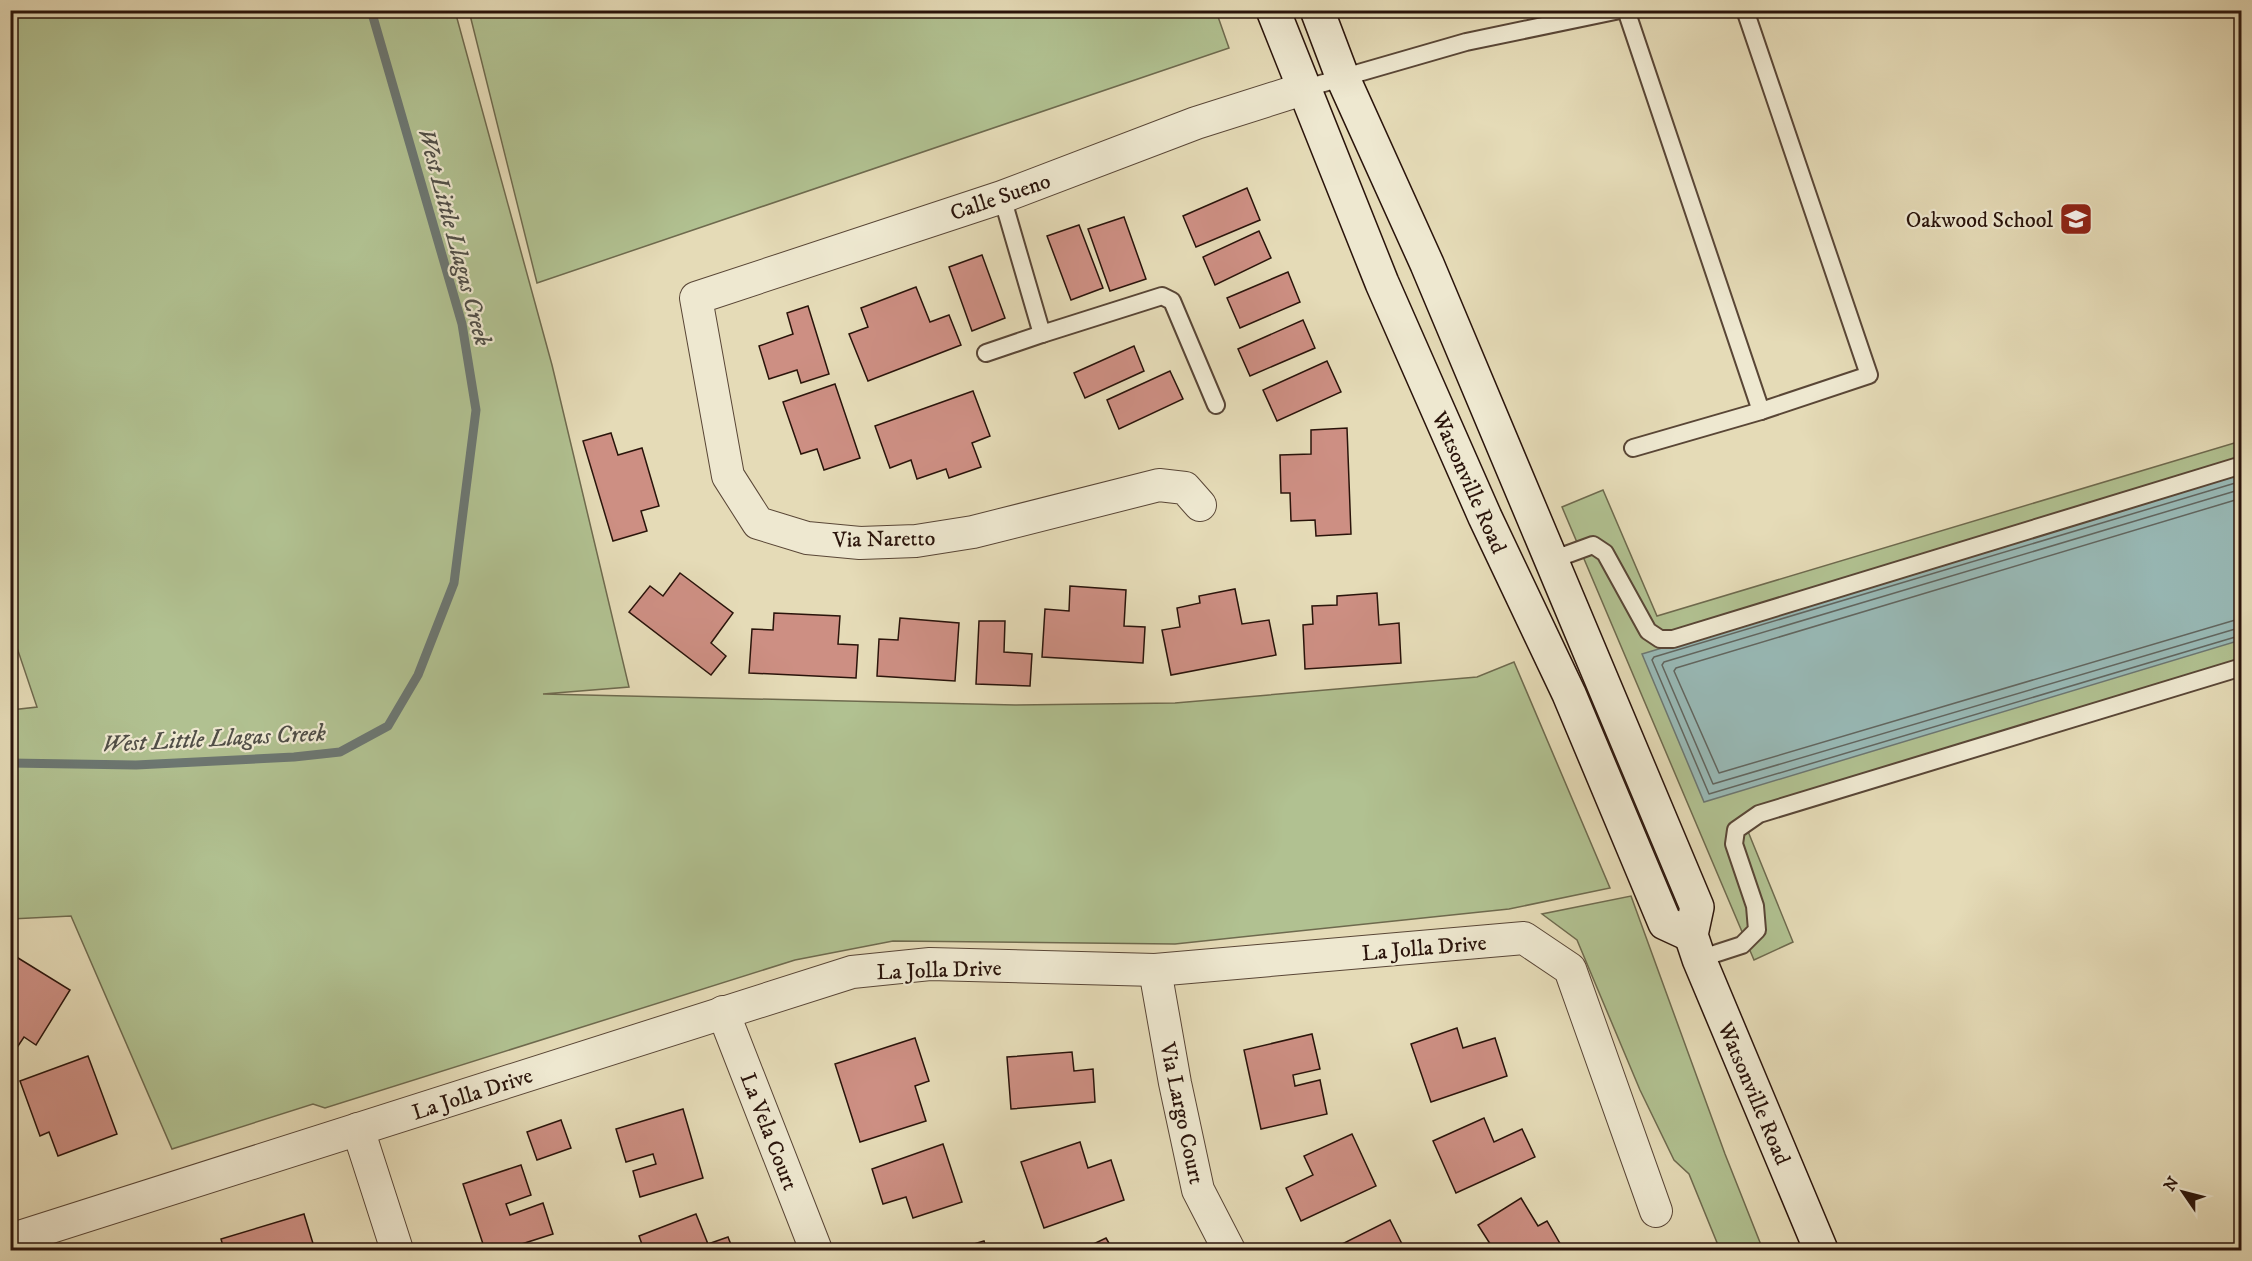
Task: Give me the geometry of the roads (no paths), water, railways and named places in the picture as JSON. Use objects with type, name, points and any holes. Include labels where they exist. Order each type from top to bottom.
[{"type":"main road","name":"Watsonville Road","points":[[1273,10],[1382,283],[1485,518],[1569,694],[1665,923],[1695,947]]},
{"type":"main road","name":"Watsonville Road","points":[[1317,10],[1342,76],[1427,264],[1696,907],[1695,947],[1821,1251]]},
{"type":"street","name":"Calle Sueno","points":[[696,298],[1002,197],[1196,123],[1303,89]]},
{"type":"street","name":"Via Naretto","points":[[696,298],[728,476],[758,523],[807,538],[860,543],[916,541],[973,532],[1159,485],[1185,488],[1200,505]]},
{"type":"street","name":"La Jolla Drive","points":[[10,1240],[852,972],[919,965],[1155,970],[1524,938],[1570,969],[1656,1211]]},
{"type":"street","name":"Via Largo Court","points":[[1155,970],[1174,1083],[1198,1190],[1228,1251]]},
{"type":"street","name":"La Vela Court","points":[[723,1012],[816,1251]]},
{"type":"street","points":[[358,1129],[398,1251]]},
{"type":"lane","points":[[1303,89],[1466,42],[1620,10]]},
{"type":"lane","points":[[1626,10],[1761,411]]},
{"type":"lane","points":[[1633,448],[1761,411],[1869,375],[1745,10]]},
{"type":"lane","points":[[1002,197],[1042,334]]},
{"type":"lane","points":[[986,353],[1162,296],[1172,301],[1216,405]]},
{"type":"lane","points":[[1552,560],[1593,546],[1605,554],[1648,631],[1660,639],[1673,639],[2241,465]]},
{"type":"lane","points":[[1695,947],[1742,945],[1757,930],[1755,906],[1734,844],[1736,830],[1748,819],[1771,810],[2241,667]]},
{"type":"water","points":[[2241,474],[2241,640],[1704,802],[1642,654]]},
{"type":"waterway","name":"West Little Llagas Creek","points":[[10,763],[136,765],[294,757],[340,752],[388,726],[418,675],[454,583],[476,410],[462,324],[371,10]]},
{"type":"place","name":"Oakwood School","points":[[2076,219]]}]
